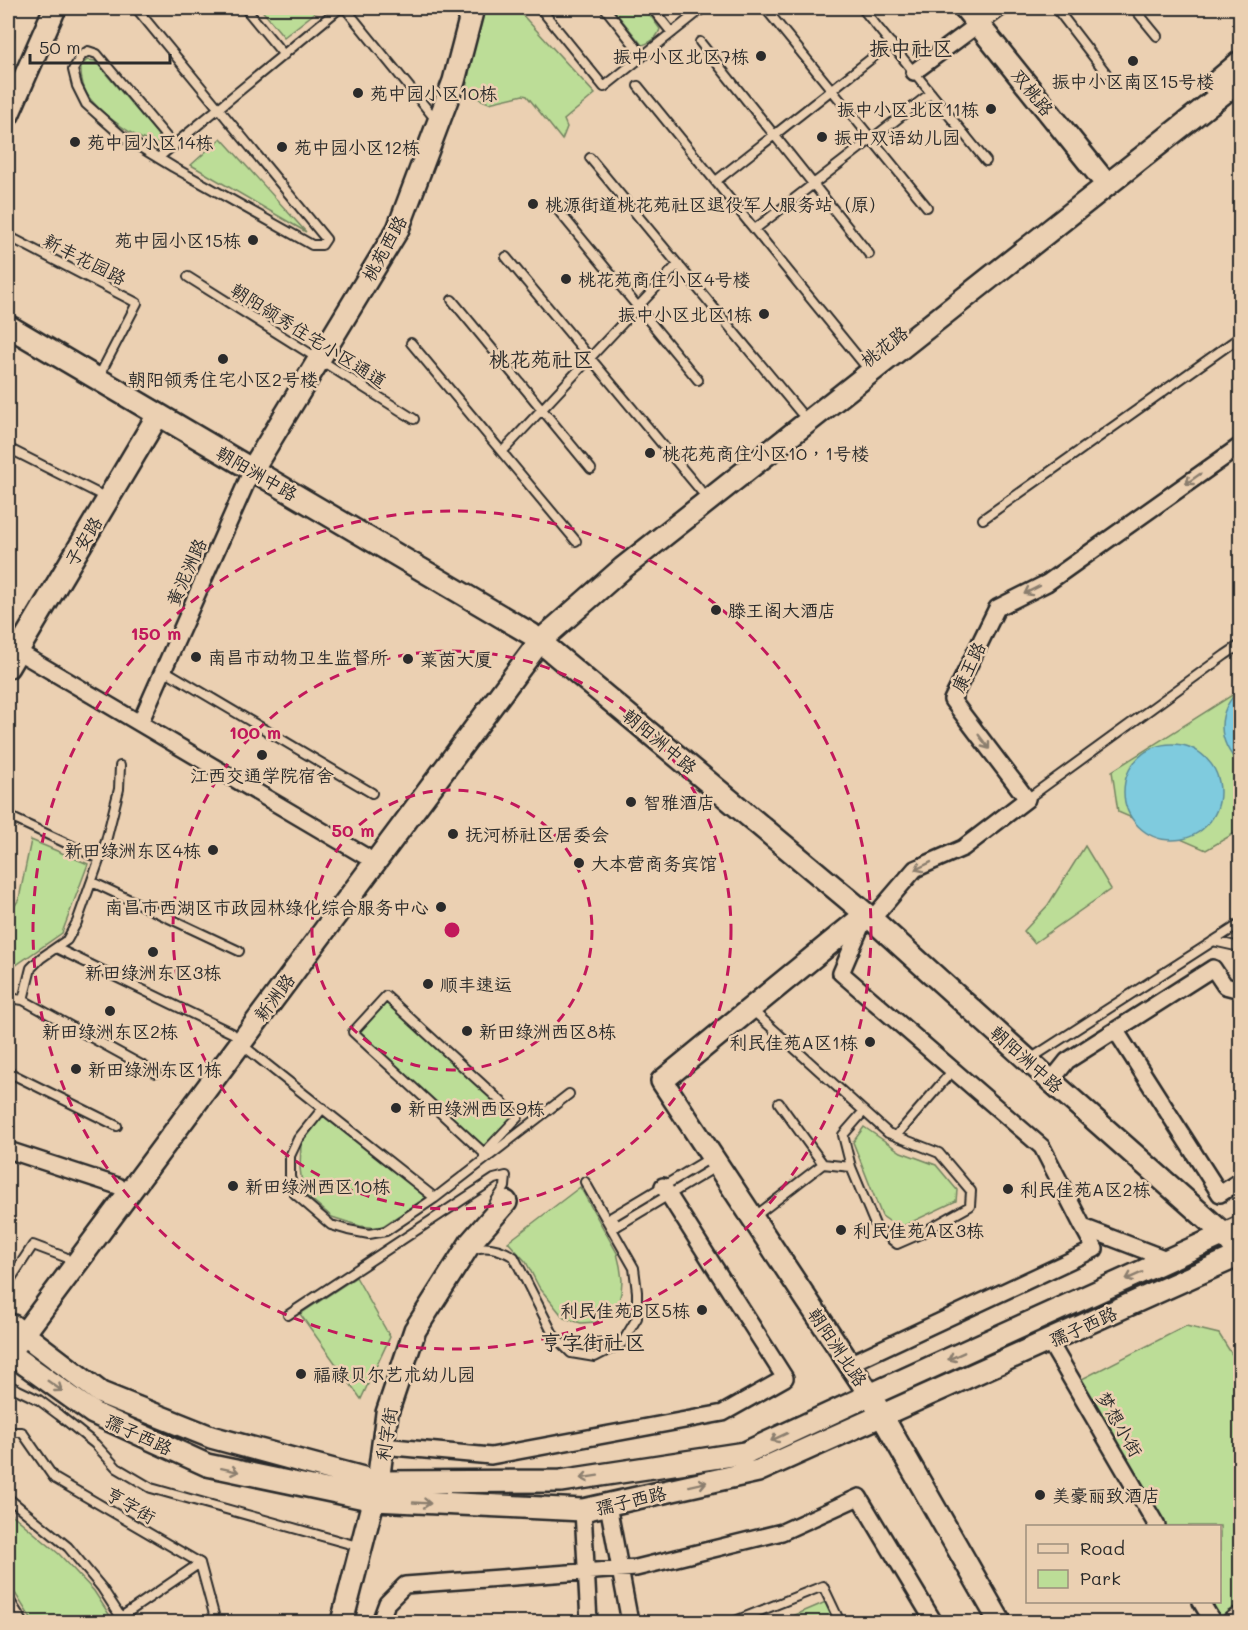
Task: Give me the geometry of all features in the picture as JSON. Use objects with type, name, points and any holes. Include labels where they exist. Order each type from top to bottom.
[{"type":"main road","points":[[8,115],[55,8]]},
{"type":"main road","name":"桃苑西路","points":[[252,470],[398,229],[454,81],[473,8]]},
{"type":"main road","name":"双桃路","points":[[972,16],[1100,176]]},
{"type":"main road","name":"桃花路","points":[[536,637],[596,574],[1100,176],[1240,62]]},
{"type":"main road","name":"桃花路","points":[[536,637],[1240,80]]},
{"type":"main road","name":"朝阳洲中路","points":[[8,327],[536,637],[869,916],[1051,1081],[1233,1231],[1240,1255]]},
{"type":"main road","name":"子安路","points":[[12,659],[158,415]]},
{"type":"main road","name":"新洲路","points":[[11,1341],[64,1257],[236,1038],[365,856],[536,637]]},
{"type":"main road","name":"新洲路","points":[[11,1341],[536,637]]},
{"type":"main road","points":[[751,1008],[869,916]]},
{"type":"main road","name":"朝阳洲北路","points":[[751,1008],[662,1081],[870,1395],[1000,1623]]},
{"type":"main road","name":"利字街","points":[[342,1623],[376,1491],[387,1413],[415,1330],[467,1248],[506,1202]]},
{"type":"main road","name":"孺子西路","points":[[11,1341],[101,1393],[211,1437],[376,1491],[561,1481],[745,1453],[1233,1231]]},
{"type":"main road","name":"孺子西路","points":[[11,1341],[93,1413],[207,1465],[376,1491],[583,1510],[758,1471],[1240,1255]]},
{"type":"main road","points":[[1234,1623],[1240,1618]]},
{"type":"street","points":[[914,72],[972,16],[1000,8]]},
{"type":"street","name":"康王路","points":[[1027,799],[952,700],[997,608],[1047,583],[1240,446]]},
{"type":"street","name":"黄泥洲路","points":[[140,723],[252,470]]},
{"type":"street","points":[[12,659],[140,723],[365,856]]},
{"type":"street","points":[[849,1364],[1095,1249],[1042,1147],[841,973],[869,916],[915,869],[963,848],[1027,799]]},
{"type":"street","points":[[1051,1081],[1067,1061],[1213,968],[1225,986],[1240,990]]},
{"type":"street","points":[[1116,1031],[1220,1194],[1240,1181]]},
{"type":"street","points":[[8,1150],[118,1186]]},
{"type":"street","points":[[382,1446],[491,1456],[723,1413],[785,1378],[666,1190]]},
{"type":"street","points":[[1083,1227],[1169,1260]]},
{"type":"street","name":"梦想小街","points":[[1049,1341],[1156,1525]]},
{"type":"street","points":[[380,1623],[387,1603],[405,1585],[636,1568],[782,1532],[858,1497],[934,1623]]},
{"type":"street","points":[[608,1505],[630,1623]]},
{"type":"street","points":[[583,1510],[589,1623]]},
{"type":"street","points":[[1202,1603],[1213,1623]]},
{"type":"lane","points":[[136,8],[326,239],[322,245],[312,245],[122,136],[86,104],[76,86],[73,70],[81,56],[88,51],[97,54],[174,146]]},
{"type":"lane","points":[[245,8],[284,55]]},
{"type":"lane","points":[[158,158],[340,8]]},
{"type":"lane","points":[[345,8],[438,124]]},
{"type":"lane","points":[[540,8],[604,87],[703,8]]},
{"type":"lane","points":[[605,8],[644,56]]},
{"type":"lane","points":[[652,8],[672,33]]},
{"type":"lane","points":[[765,8],[927,207]]},
{"type":"lane","points":[[862,8],[986,161]]},
{"type":"lane","points":[[1056,8],[1106,73]]},
{"type":"lane","points":[[1134,8],[1157,36]]},
{"type":"lane","points":[[8,18],[9,36]]},
{"type":"lane","points":[[700,42],[869,254]]},
{"type":"lane","points":[[716,181],[891,43]]},
{"type":"lane","points":[[638,86],[863,363]]},
{"type":"lane","points":[[754,230],[931,93]]},
{"type":"lane","points":[[590,158],[800,412]]},
{"type":"lane","points":[[557,209],[698,380]]},
{"type":"lane","name":"新丰花园路","points":[[8,236],[136,303],[98,379]]},
{"type":"lane","points":[[506,257],[701,491]]},
{"type":"lane","points":[[502,452],[678,264]]},
{"type":"lane","name":"朝阳领秀住宅小区通道","points":[[188,277],[414,419]]},
{"type":"lane","points":[[452,300],[591,468]]},
{"type":"lane","points":[[984,519],[1240,337]]},
{"type":"lane","points":[[411,343],[576,542]]},
{"type":"lane","points":[[8,448],[108,499]]},
{"type":"lane","points":[[1027,799],[1240,645]]},
{"type":"lane","points":[[164,670],[372,793]]},
{"type":"lane","points":[[23,1000],[31,968],[67,940],[77,922],[106,841],[119,789],[120,766]]},
{"type":"lane","points":[[8,816],[100,859]]},
{"type":"lane","points":[[92,882],[240,951]]},
{"type":"lane","points":[[1028,1060],[1240,924]]},
{"type":"lane","points":[[1213,941],[1240,947]]},
{"type":"lane","points":[[56,948],[236,1038],[435,1198]]},
{"type":"lane","points":[[386,996],[518,1117],[484,1156],[353,1032],[386,996]]},
{"type":"lane","points":[[8,998],[23,1000],[156,1073]]},
{"type":"lane","points":[[751,1008],[864,1111],[888,1133],[939,1153],[971,1191],[970,1206],[897,1244],[876,1227],[851,1167],[843,1135],[864,1111]]},
{"type":"lane","points":[[896,1136],[953,1070]]},
{"type":"lane","points":[[8,1072],[117,1126]]},
{"type":"lane","points":[[322,1108],[298,1139],[290,1156],[290,1177],[296,1194],[331,1225],[369,1234],[386,1231],[435,1198],[484,1156],[569,1094]]},
{"type":"lane","points":[[778,1103],[823,1164]]},
{"type":"lane","points":[[612,1223],[612,1217],[666,1190],[715,1161]]},
{"type":"lane","points":[[753,1218],[823,1164],[851,1167]]},
{"type":"lane","points":[[288,1315],[494,1179],[506,1176],[505,1187],[467,1248]]},
{"type":"lane","points":[[467,1248],[502,1249],[514,1257],[554,1336],[571,1353],[595,1358],[622,1343],[637,1318],[634,1268],[612,1223],[585,1182]]},
{"type":"lane","points":[[8,1283],[33,1245],[64,1257]]},
{"type":"lane","points":[[8,1385],[39,1400],[95,1444],[117,1468],[151,1488],[362,1547]]},
{"type":"lane","name":"亨字街","points":[[8,1432],[22,1432],[54,1478],[200,1563]]},
{"type":"lane","points":[[8,1498],[68,1547],[102,1588],[123,1620],[200,1563],[216,1623]]},
{"type":"lane","points":[[736,1623],[735,1621],[823,1586],[840,1623]]},
{"type":"lane","points":[[8,1598],[23,1623]]},
{"type":"green space","points":[[260,8],[321,8],[284,37]]},
{"type":"green space","points":[[482,8],[516,8],[595,94],[564,120],[567,127],[562,140],[527,96],[489,103],[465,93]]},
{"type":"green space","points":[[612,8],[645,8],[660,29],[657,35],[642,45]]},
{"type":"green space","points":[[87,60],[95,61],[158,135],[163,144],[154,143],[135,135],[106,115],[92,101],[81,75],[81,66]]},
{"type":"green space","points":[[221,138],[306,232],[191,165]]},
{"type":"green space","points":[[1240,690],[1240,830],[1206,850],[1118,812],[1112,771]]},
{"type":"green space","points":[[31,840],[88,864],[62,933],[15,966],[14,988],[8,987],[8,917],[19,899]]},
{"type":"green space","points":[[1085,846],[1111,889],[1034,943],[1024,931],[1048,905]]},
{"type":"green space","points":[[386,998],[517,1118],[485,1152],[354,1032]]},
{"type":"green space","points":[[323,1116],[427,1197],[380,1228],[360,1226],[332,1217],[303,1192],[300,1168],[301,1144]]},
{"type":"green space","points":[[864,1127],[901,1152],[936,1165],[957,1190],[956,1201],[899,1228],[882,1216],[853,1142]]},
{"type":"green space","points":[[580,1187],[617,1253],[622,1280],[617,1308],[609,1316],[596,1322],[581,1323],[564,1318],[539,1287],[526,1262],[508,1242]]},
{"type":"green space","points":[[356,1277],[390,1337],[361,1399],[300,1314]]},
{"type":"green space","points":[[1186,1326],[1219,1334],[1240,1367],[1240,1604],[1217,1619],[1208,1603],[1221,1603],[1221,1525],[1162,1525],[1078,1381]]},
{"type":"green space","points":[[8,1511],[59,1554],[94,1591],[114,1622],[33,1622],[8,1582]]},
{"type":"green space","points":[[828,1601],[838,1622],[779,1622]]},
{"type":"water","points":[[1240,689],[1240,765],[1227,746],[1222,727],[1226,708]]},
{"type":"water","points":[[1172,744],[1190,748],[1206,758],[1216,774],[1220,792],[1216,810],[1206,826],[1190,836],[1172,840],[1154,836],[1138,826],[1128,810],[1124,792],[1128,774],[1138,758],[1154,748]]},
{"type":"place","name":"振中小区北区7栋","points":[[761,56]]},
{"type":"place","name":"振中小区南区15号楼","points":[[1133,61]]},
{"type":"place","name":"苑中园小区10栋","points":[[358,93]]},
{"type":"place","name":"振中小区北区11栋","points":[[991,109]]},
{"type":"place","name":"振中双语幼儿园","points":[[822,137]]},
{"type":"place","name":"苑中园小区14栋","points":[[75,142]]},
{"type":"place","name":"苑中园小区12栋","points":[[282,147]]},
{"type":"place","name":"桃源街道桃花苑社区退役军人服务站（原）","points":[[533,204]]},
{"type":"place","name":"苑中园小区15栋","points":[[253,240]]},
{"type":"place","name":"桃花苑商住小区4号楼","points":[[566,279]]},
{"type":"place","name":"振中小区北区1栋","points":[[764,314]]},
{"type":"place","name":"朝阳领秀住宅小区2号楼","points":[[223,359]]},
{"type":"place","name":"桃花苑商住小区10，1号楼","points":[[650,453]]},
{"type":"place","name":"滕王阁大酒店","points":[[716,610]]},
{"type":"place","name":"南昌市动物卫生监督所","points":[[196,657]]},
{"type":"place","name":"莱茵大厦","points":[[408,659]]},
{"type":"place","name":"江西交通学院宿舍","points":[[262,755]]},
{"type":"place","name":"智雅酒店","points":[[631,802]]},
{"type":"place","name":"抚河桥社区居委会","points":[[453,834]]},
{"type":"place","name":"新田绿洲东区4栋","points":[[213,850]]},
{"type":"place","name":"大本营商务宾馆","points":[[579,863]]},
{"type":"place","name":"南昌市西湖区市政园林绿化综合服务中心","points":[[441,907]]},
{"type":"place","name":"新田绿洲东区3栋","points":[[153,952]]},
{"type":"place","name":"顺丰速运","points":[[428,984]]},
{"type":"place","name":"新田绿洲东区2栋","points":[[110,1011]]},
{"type":"place","name":"新田绿洲西区8栋","points":[[467,1031]]},
{"type":"place","name":"利民佳苑A区1栋","points":[[870,1042]]},
{"type":"place","name":"新田绿洲东区1栋","points":[[76,1069]]},
{"type":"place","name":"新田绿洲西区9栋","points":[[396,1108]]},
{"type":"place","name":"新田绿洲西区10栋","points":[[233,1186]]},
{"type":"place","name":"利民佳苑A区2栋","points":[[1008,1189]]},
{"type":"place","name":"利民佳苑A区3栋","points":[[841,1230]]},
{"type":"place","name":"利民佳苑B区5栋","points":[[702,1310]]},
{"type":"place","name":"福禄贝尔艺术幼儿园","points":[[301,1374]]},
{"type":"place","name":"美豪丽致酒店","points":[[1040,1495]]},
{"type":"district","name":"振中社区","points":[[911,47]]},
{"type":"district","name":"桃花苑社区","points":[[541,358]]},
{"type":"district","name":"亨字街社区","points":[[593,1341]]}]
